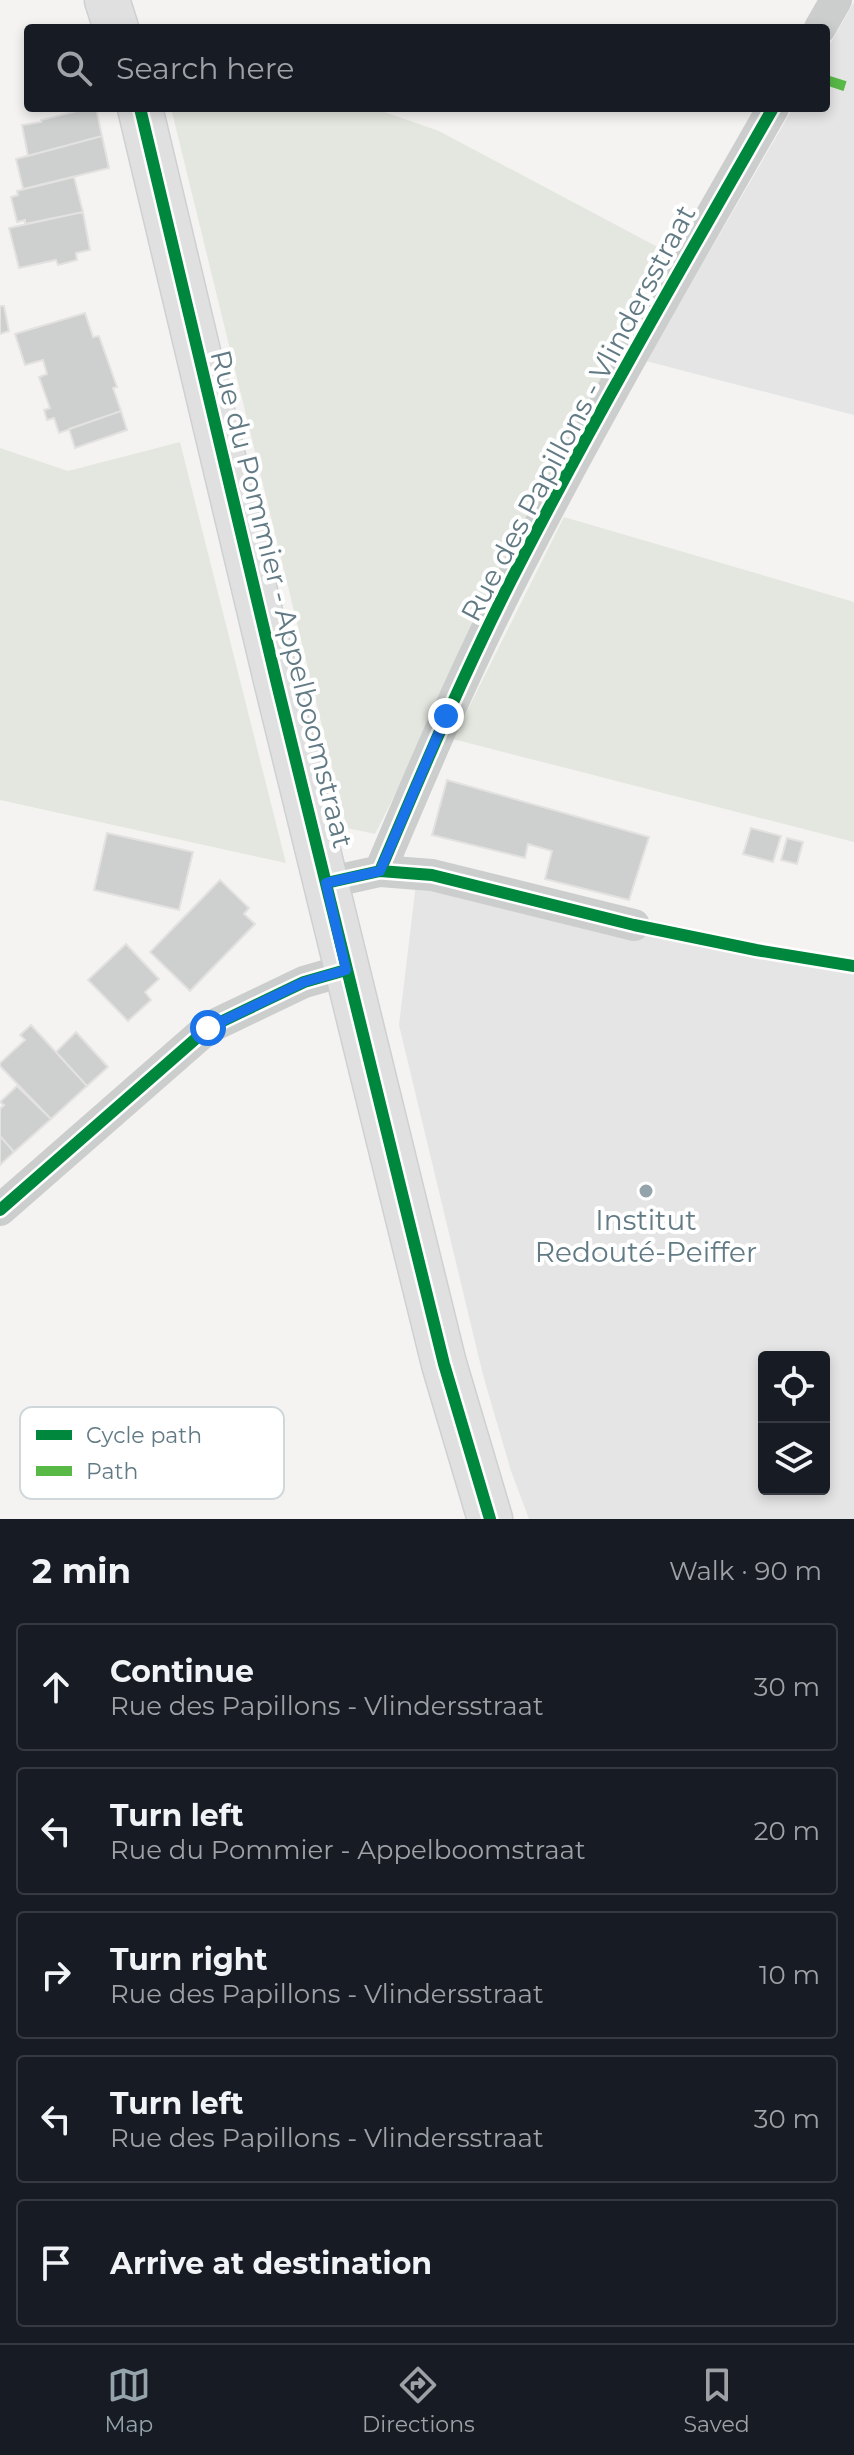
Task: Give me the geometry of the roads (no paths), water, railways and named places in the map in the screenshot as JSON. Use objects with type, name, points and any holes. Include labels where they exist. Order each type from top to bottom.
[{"type":"street","points":[[107,0],[115,24]]},
{"type":"street","points":[[822,24],[836,0]]},
{"type":"street","name":"Rue du Pommier - Appelboomstraat","points":[[141,112],[346,970],[444,1364],[490,1519]]},
{"type":"street","name":"Rue des Papillons - Vlindersstraat","points":[[380,871],[446,716],[520,563],[650,322],[771,112]]},
{"type":"street","points":[[326,883],[380,871],[432,875],[634,925]]},
{"type":"street","points":[[0,1210],[208,1028],[304,982],[346,970]]},
{"type":"place","name":"Institut Redouté-Peiffer","points":[[646,1191]]}]
